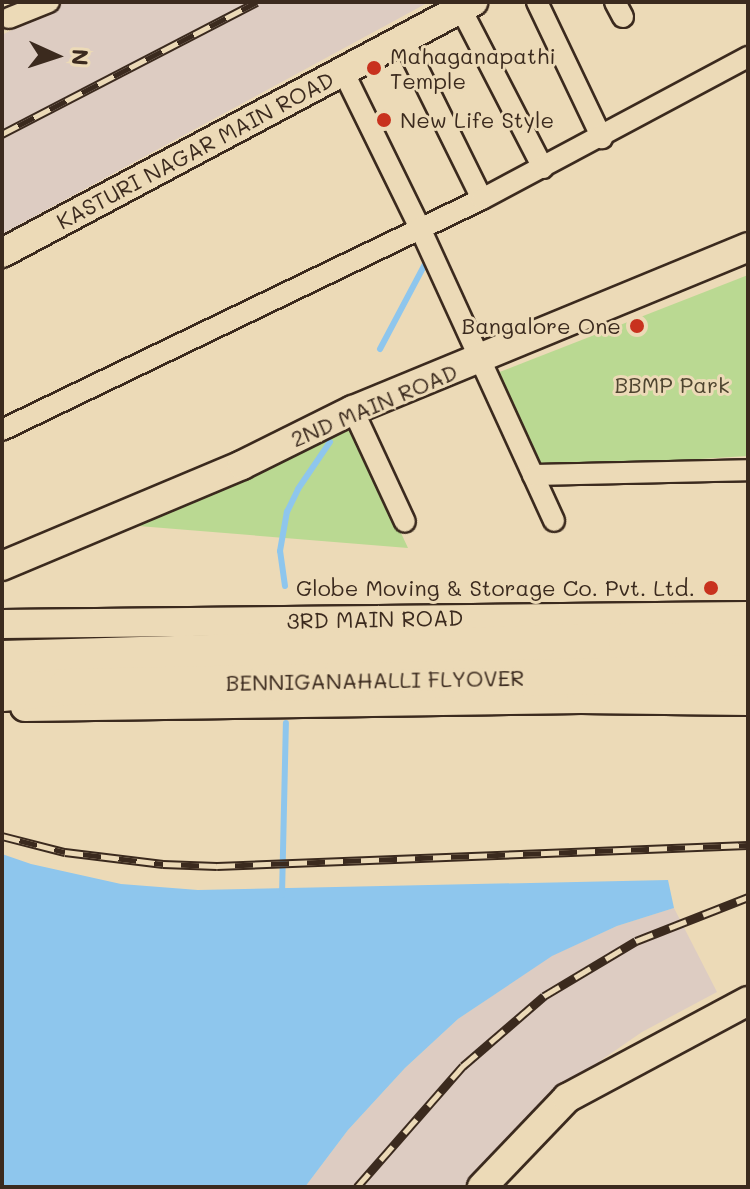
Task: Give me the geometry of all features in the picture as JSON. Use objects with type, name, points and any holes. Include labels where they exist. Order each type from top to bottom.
[{"type":"highway","name":"BENNIGANAHALLI FLYOVER","points":[[2,693],[626,658],[748,642]]},
{"type":"highway","name":"BENNIGANAHALLI FLYOVER","points":[[2,659],[58,654],[626,658],[748,673]]},
{"type":"street","points":[[13,2],[9,18],[49,2]]},
{"type":"street","points":[[537,2],[602,138]]},
{"type":"street","points":[[467,5],[543,168]]},
{"type":"street","name":"KASTURI NAGAR MAIN ROAD","points":[[2,253],[467,5]]},
{"type":"street","points":[[403,39],[482,199]]},
{"type":"street","points":[[2,430],[482,199],[602,138],[748,57]]},
{"type":"street","points":[[343,71],[420,228],[554,521]]},
{"type":"street","name":"2ND MAIN ROAD","points":[[2,566],[242,465],[353,410],[481,360],[748,247]]},
{"type":"street","points":[[353,410],[405,522]]},
{"type":"street","points":[[533,475],[748,470]]},
{"type":"street","name":"3RD MAIN ROAD","points":[[2,624],[748,616]]},
{"type":"street","points":[[2,709],[581,699],[748,701]]},
{"type":"street","points":[[482,1187],[567,1098],[748,1001]]},
{"type":"shaded area","points":[[66,2],[429,2],[2,234],[2,35]]},
{"type":"shaded area","points":[[674,908],[717,992],[642,1032],[571,1081],[508,1138],[463,1187],[305,1187],[348,1130],[405,1068],[458,1019],[551,956],[617,926]]},
{"type":"green space","name":"BBMP Park","points":[[748,275],[748,456],[538,469],[497,373]]},
{"type":"green space","points":[[349,421],[408,548],[126,525]]},
{"type":"water","points":[[2,854],[31,864],[121,884],[198,890],[668,880],[674,908],[617,926],[552,956],[458,1019],[405,1068],[348,1130],[305,1187],[2,1187]]},
{"type":"waterway","points":[[380,349],[425,264]]},
{"type":"waterway","points":[[285,586],[280,551],[287,512],[298,489],[330,442]]},
{"type":"waterway","points":[[282,895],[286,723]]},
{"type":"railway","points":[[2,134],[257,2]]},
{"type":"railway","points":[[2,836],[65,852],[163,864],[217,866],[748,845]]},
{"type":"railway","points":[[357,1187],[463,1066],[544,996],[636,941],[748,897]]},
{"type":"place","name":"Mahaganapathi Temple","points":[[374,68]]},
{"type":"place","name":"New Life Style","points":[[384,120]]},
{"type":"place","name":"Bangalore One","points":[[637,326]]},
{"type":"place","name":"Globe Moving & Storage Co. Pvt. Ltd.","points":[[711,588]]}]
